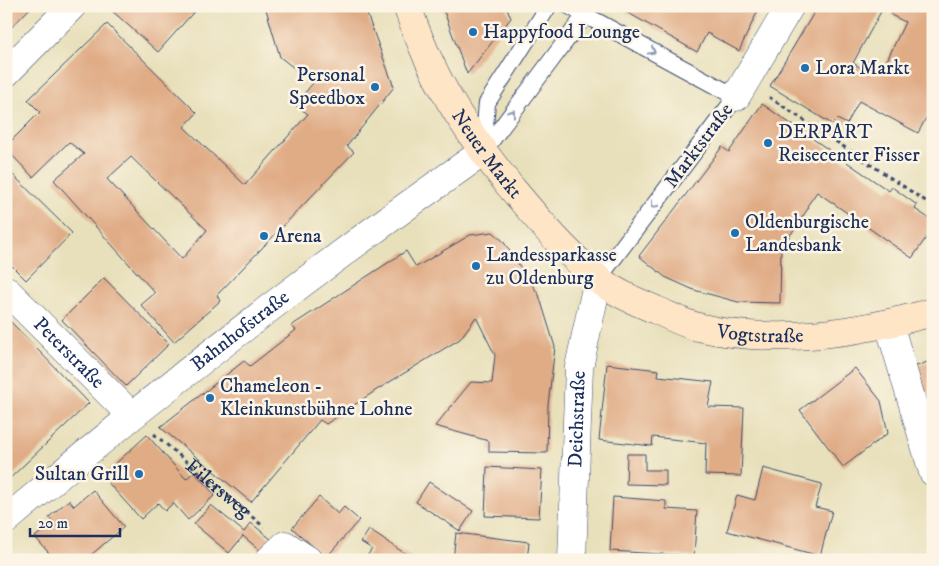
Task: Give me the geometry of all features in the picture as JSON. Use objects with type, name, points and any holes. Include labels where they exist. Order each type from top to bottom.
[{"type":"street","points":[[6,73],[72,6]]},
{"type":"street","name":"Neuer Markt","points":[[407,6],[418,40],[444,93],[483,152],[538,220],[598,279]]},
{"type":"street","name":"Marktstraße","points":[[741,89],[790,6]]},
{"type":"street","name":"Bahnhofstraße","points":[[6,520],[131,415],[359,238],[483,152]]},
{"type":"street","name":"Vogtstraße","points":[[598,279],[638,303],[698,327],[748,334],[813,336],[889,324],[933,312]]},
{"type":"street","name":"Deichstraße","points":[[572,560],[579,367],[598,279]]},
{"type":"street","name":"Peterstraße","points":[[6,290],[131,415]]},
{"type":"street","points":[[889,324],[933,472]]},
{"type":"street","points":[[277,552],[308,560]]},
{"type":"lane","points":[[569,6],[741,89]]},
{"type":"lane","points":[[483,152],[487,103],[548,7]]},
{"type":"lane","points":[[483,152],[585,15]]},
{"type":"lane","name":"Marktstraße","points":[[598,279],[741,89]]},
{"type":"path","points":[[741,89],[933,206]]},
{"type":"path","name":"Eilersweg","points":[[131,415],[277,552]]},
{"type":"building","points":[[6,6],[32,6],[6,33]]},
{"type":"building","points":[[110,6],[199,6],[158,52],[109,8]]},
{"type":"building","points":[[265,6],[364,6],[394,87],[347,146],[354,152],[217,295],[220,301],[174,342],[141,305],[155,293],[54,180],[84,154],[69,142],[33,177],[6,149],[6,146],[40,112],[28,100],[107,24],[197,113],[184,127],[245,185],[308,114],[295,105],[313,83],[280,57]],"holes":[[[131,157],[207,230],[182,259],[107,179]]]},
{"type":"building","points":[[442,6],[506,6],[511,18],[467,74]]},
{"type":"building","points":[[616,6],[760,6],[739,51],[707,33],[697,52]]},
{"type":"building","points":[[818,6],[884,6],[853,63],[863,69],[868,61],[883,69],[905,22],[891,15],[896,6],[933,6],[933,105],[918,133],[859,101],[847,124],[837,119],[832,124],[770,86]]},
{"type":"building","points":[[762,104],[889,191],[892,187],[917,205],[915,209],[933,221],[933,228],[912,258],[817,192],[781,249],[780,303],[738,302],[694,290],[665,277],[639,256],[722,147],[729,152]]},
{"type":"building","points":[[6,168],[72,233],[26,280],[6,260]]},
{"type":"building","points":[[493,232],[503,241],[539,295],[555,347],[548,405],[547,453],[489,452],[489,441],[435,426],[471,382],[492,383],[495,355],[476,317],[460,339],[375,391],[326,424],[320,420],[251,502],[160,427],[244,361],[250,366],[296,330],[291,326],[406,251],[416,267],[470,235]]},
{"type":"building","points":[[104,278],[169,344],[126,386],[62,320]]},
{"type":"building","points":[[11,322],[89,403],[6,482],[6,327]]},
{"type":"building","points":[[933,360],[933,425],[911,368]]},
{"type":"building","points":[[607,364],[659,370],[658,376],[713,382],[708,407],[744,408],[741,476],[705,475],[706,443],[653,437],[652,446],[599,440]]},
{"type":"building","points":[[855,368],[881,401],[888,433],[843,467],[800,410]]},
{"type":"building","points":[[147,435],[186,479],[194,472],[215,495],[188,520],[173,503],[165,511],[158,503],[141,519],[102,476]]},
{"type":"building","points":[[627,454],[645,454],[645,470],[666,470],[666,485],[626,484]]},
{"type":"building","points":[[487,467],[542,470],[539,518],[485,516]]},
{"type":"building","points":[[763,468],[822,484],[815,507],[832,511],[820,556],[727,531],[737,495],[755,500]]},
{"type":"building","points":[[429,482],[473,511],[460,531],[416,502]]},
{"type":"building","points":[[93,490],[124,527],[85,560],[55,560],[35,537],[53,522],[49,517],[69,500],[74,506]]},
{"type":"building","points":[[319,497],[338,514],[344,507],[359,520],[326,558],[292,528]]},
{"type":"building","points":[[613,497],[666,501],[666,509],[697,511],[694,556],[610,551]]},
{"type":"building","points":[[211,505],[244,532],[251,523],[272,540],[262,552],[243,536],[229,553],[194,524]]},
{"type":"building","points":[[369,530],[415,560],[364,560],[372,549],[361,542]]},
{"type":"building","points":[[456,533],[529,542],[527,560],[453,560]]},
{"type":"place","name":"Happyfood Lounge","points":[[473,32]]},
{"type":"place","name":"Lora Markt","points":[[805,68]]},
{"type":"place","name":"Personal Speedbox","points":[[375,87]]},
{"type":"place","name":"DERPART Reisecenter Fisser","points":[[768,143]]},
{"type":"place","name":"Oldenburgische Landesbank","points":[[735,233]]},
{"type":"place","name":"Arena","points":[[264,236]]},
{"type":"place","name":"Landessparkasse zu Oldenburg","points":[[476,266]]},
{"type":"place","name":"Chameleon - Kleinkunstbühne Lohne","points":[[210,398]]},
{"type":"place","name":"Sultan Grill","points":[[139,474]]}]
